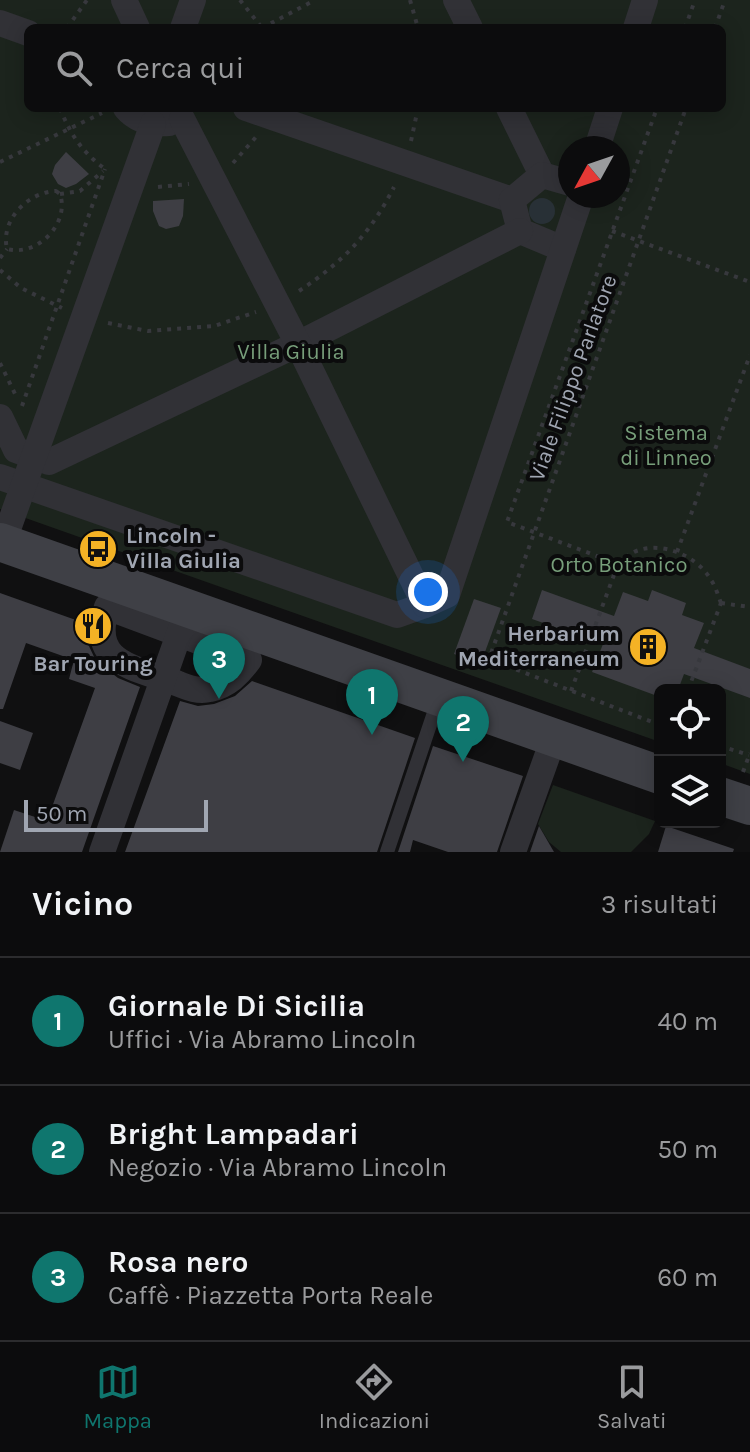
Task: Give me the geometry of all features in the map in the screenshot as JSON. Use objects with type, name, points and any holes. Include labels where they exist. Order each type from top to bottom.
[{"type":"street","points":[[124,0],[135,24]]},
{"type":"street","points":[[184,24],[193,0]]},
{"type":"street","points":[[456,0],[468,24]]},
{"type":"street","points":[[637,24],[645,0]]},
{"type":"street","points":[[0,23],[24,32]]},
{"type":"street","points":[[131,112],[153,124],[168,124],[188,114],[425,605]]},
{"type":"street","points":[[258,112],[512,200]]},
{"type":"street","points":[[511,112],[542,175],[558,180]]},
{"type":"street","points":[[601,136],[609,112]]},
{"type":"street","points":[[153,124],[33,456],[11,481],[2,543],[183,622],[249,660],[239,674],[210,689],[198,690],[131,668],[107,650],[102,639],[101,624],[107,607],[183,622],[439,698],[654,773]]},
{"type":"street","points":[[512,200],[542,175]]},
{"type":"street","points":[[512,200],[520,231]]},
{"type":"street","points":[[11,481],[397,615],[447,595],[577,208]]},
{"type":"street","points":[[0,417],[16,450],[49,462],[298,344],[520,231],[563,249]]},
{"type":"street","points":[[102,852],[183,622]]},
{"type":"street","points":[[513,852],[554,737]]},
{"type":"street","points":[[726,798],[750,806]]},
{"type":"lane","points":[[387,852],[439,698]]},
{"type":"path","points":[[70,24],[87,0]]},
{"type":"path","points":[[240,0],[259,24]]},
{"type":"path","points":[[270,24],[315,0]]},
{"type":"path","points":[[410,0],[417,24]]},
{"type":"path","points":[[686,24],[695,0]]},
{"type":"path","points":[[716,24],[725,0]]},
{"type":"path","points":[[0,162],[104,112]]},
{"type":"path","points":[[214,326],[278,305],[334,268],[378,218],[406,163],[417,112]]},
{"type":"path","points":[[618,564],[507,522],[656,112]]},
{"type":"path","name":"Viale Filippo Parlatore","points":[[571,691],[489,659],[685,112]]},
{"type":"path","points":[[0,258],[7,249],[4,233],[8,221],[18,207],[44,192],[56,191],[60,194],[80,191],[105,169],[21,408],[0,363]]},
{"type":"path","points":[[7,249],[18,252],[29,249],[51,233],[63,207],[60,194]]},
{"type":"path","points":[[612,231],[750,282]]},
{"type":"path","points":[[677,552],[750,355]]},
{"type":"path","points":[[654,723],[571,691],[618,564],[634,552],[656,548],[677,552],[696,562],[711,579],[721,603],[690,684]]},
{"type":"path","points":[[721,603],[750,607]]},
{"type":"path","points":[[726,748],[749,755]]},
{"type":"green space","name":"Villa Giulia","points":[[0,0],[750,0],[750,774],[726,765],[726,684],[654,684],[654,740],[0,509]]},
{"type":"green space","points":[[553,785],[654,821],[649,834],[631,852],[561,852],[549,842],[538,824]]},
{"type":"shaded area","points":[[542,198],[551,202],[555,211],[551,220],[542,224],[533,220],[529,211],[533,202]]},
{"type":"building","points":[[66,152],[89,174],[66,188],[58,184],[52,174]]},
{"type":"building","points":[[184,199],[179,226],[166,229],[159,226],[153,201]]},
{"type":"building","name":"Herbarium Mediterraneum","points":[[542,590],[614,616],[623,592],[648,601],[652,590],[686,603],[682,615],[704,623],[694,648],[750,669],[750,698],[726,689],[726,684],[712,684],[684,674],[680,684],[654,684],[654,695],[592,672],[603,644],[532,619]]},
{"type":"building","points":[[0,593],[87,624],[88,644],[96,661],[118,678],[140,687],[82,852],[0,852],[14,810],[47,821],[95,688],[69,679],[74,660],[26,643],[3,709],[0,709]]},
{"type":"building","points":[[474,599],[501,608],[481,663],[454,654]]},
{"type":"building","points":[[252,681],[415,738],[377,852],[125,852],[180,701],[198,706],[214,704],[235,696]]},
{"type":"building","points":[[0,721],[33,733],[20,770],[0,763]]},
{"type":"building","points":[[433,746],[523,776],[497,852],[448,852],[413,840],[410,852],[398,852]]},
{"type":"building","points":[[539,826],[554,852],[530,852]]},
{"type":"building","points":[[665,828],[734,849],[733,852],[658,852]]},
{"type":"place","name":"Lincoln - Villa Giulia","points":[[98,549]]},
{"type":"place","name":"Bar Touring","points":[[93,626]]},
{"type":"place","name":"Herbarium Mediterraneum","points":[[648,647]]},
{"type":"place","name":"Rosa nero","points":[[219,699]]},
{"type":"place","name":"Giornale Di Sicilia","points":[[372,735]]},
{"type":"place","name":"Bright Lampadari","points":[[463,762]]},
{"type":"park label","name":"Sistema di Linneo","points":[[666,446]]},
{"type":"park label","name":"Orto Botanico","points":[[619,565]]}]
